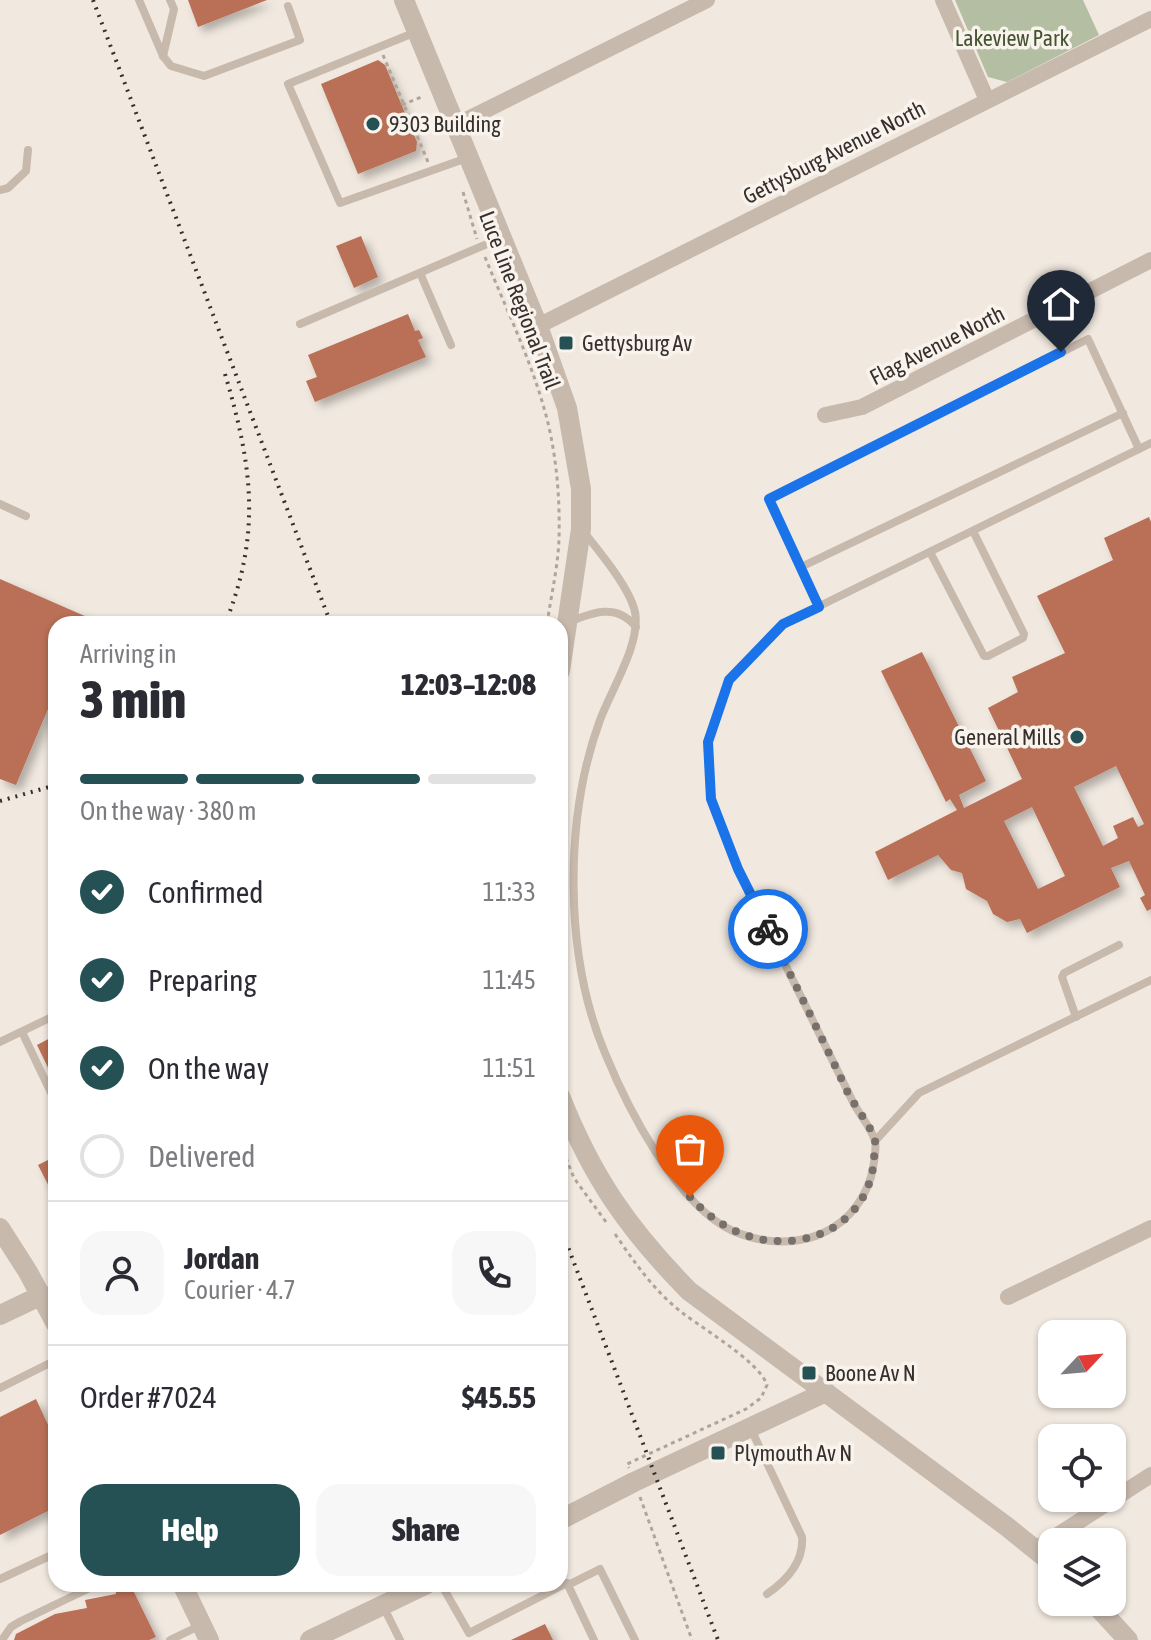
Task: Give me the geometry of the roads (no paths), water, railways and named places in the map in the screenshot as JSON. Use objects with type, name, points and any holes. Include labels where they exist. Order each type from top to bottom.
[{"type":"street","points":[[404,0],[538,326],[567,408],[581,489],[581,529],[568,622]]},
{"type":"street","points":[[456,125],[707,0]]},
{"type":"street","points":[[943,0],[987,100]]},
{"type":"street","name":"Gettysburg Avenue North","points":[[538,326],[1151,19]]},
{"type":"street","name":"Flag Avenue North","points":[[825,415],[862,407],[1151,260]]},
{"type":"street","points":[[568,1114],[590,1164],[619,1212],[651,1252],[699,1299],[1036,1549],[1151,1475]]},
{"type":"street","points":[[0,1228],[48,1307]]},
{"type":"street","points":[[1008,1297],[1151,1228]]},
{"type":"street","points":[[0,1315],[42,1295]]},
{"type":"street","points":[[568,1516],[826,1392]]},
{"type":"street","points":[[186,1592],[205,1632]]},
{"type":"street","points":[[310,1640],[411,1592]]},
{"type":"street","points":[[1106,1616],[1128,1640]]},
{"type":"lane","points":[[139,0],[163,56],[171,66],[204,76],[300,40],[288,6]]},
{"type":"lane","points":[[163,56],[174,9],[170,0]]},
{"type":"lane","points":[[417,31],[288,84],[340,203],[469,157]]},
{"type":"lane","points":[[0,190],[8,188],[26,171],[28,150]]},
{"type":"lane","points":[[300,324],[502,238]]},
{"type":"lane","points":[[420,273],[451,345]]},
{"type":"lane","points":[[819,607],[769,499],[1088,339],[1139,449]]},
{"type":"lane","points":[[801,567],[1123,413]]},
{"type":"lane","points":[[581,529],[628,596],[635,611],[636,628],[620,675],[600,719],[585,767],[575,833],[574,907],[581,973],[603,1050],[637,1123],[677,1182],[704,1211],[732,1230],[765,1241],[795,1240],[823,1235],[849,1218],[866,1193],[873,1169],[875,1141],[738,869],[711,799],[708,742],[729,680],[783,624],[1151,443]]},
{"type":"lane","points":[[0,504],[26,516]]},
{"type":"lane","points":[[930,552],[984,656],[1000,650],[1023,638],[1024,634],[973,531]]},
{"type":"lane","points":[[568,622],[596,610],[612,611],[628,618],[636,628]]},
{"type":"lane","points":[[1076,1017],[1062,977],[1064,973],[1119,945]]},
{"type":"lane","points":[[875,1141],[919,1093],[1151,980]]},
{"type":"lane","points":[[0,1042],[48,1019]]},
{"type":"lane","points":[[22,1032],[48,1086]]},
{"type":"lane","points":[[0,1388],[48,1364]]},
{"type":"lane","points":[[750,1427],[786,1497],[803,1545],[791,1576],[767,1594]]},
{"type":"lane","points":[[0,1579],[48,1557]]},
{"type":"lane","points":[[594,1640],[568,1585],[600,1569],[635,1640]]},
{"type":"lane","points":[[2,1640],[11,1627],[81,1592]]},
{"type":"lane","points":[[445,1592],[465,1637],[550,1592]]},
{"type":"lane","points":[[383,1606],[400,1640]]},
{"type":"lane","points":[[170,1640],[205,1632]]},
{"type":"railway","points":[[93,0],[328,616]]},
{"type":"railway","points":[[225,374],[242,439],[249,499],[244,559],[228,616]]},
{"type":"railway","points":[[0,801],[48,787]]},
{"type":"railway","points":[[568,1247],[718,1640]]},
{"type":"place","name":"9303 Building","points":[[373,124]]},
{"type":"place","name":"Gettysburg Av","points":[[566,343]]},
{"type":"place","name":"General Mills","points":[[1077,737]]},
{"type":"place","name":"Boone Av N","points":[[809,1373]]},
{"type":"place","name":"Plymouth Av N","points":[[718,1453]]},
{"type":"park label","name":"Lakeview Park","points":[[1012,38]]}]
